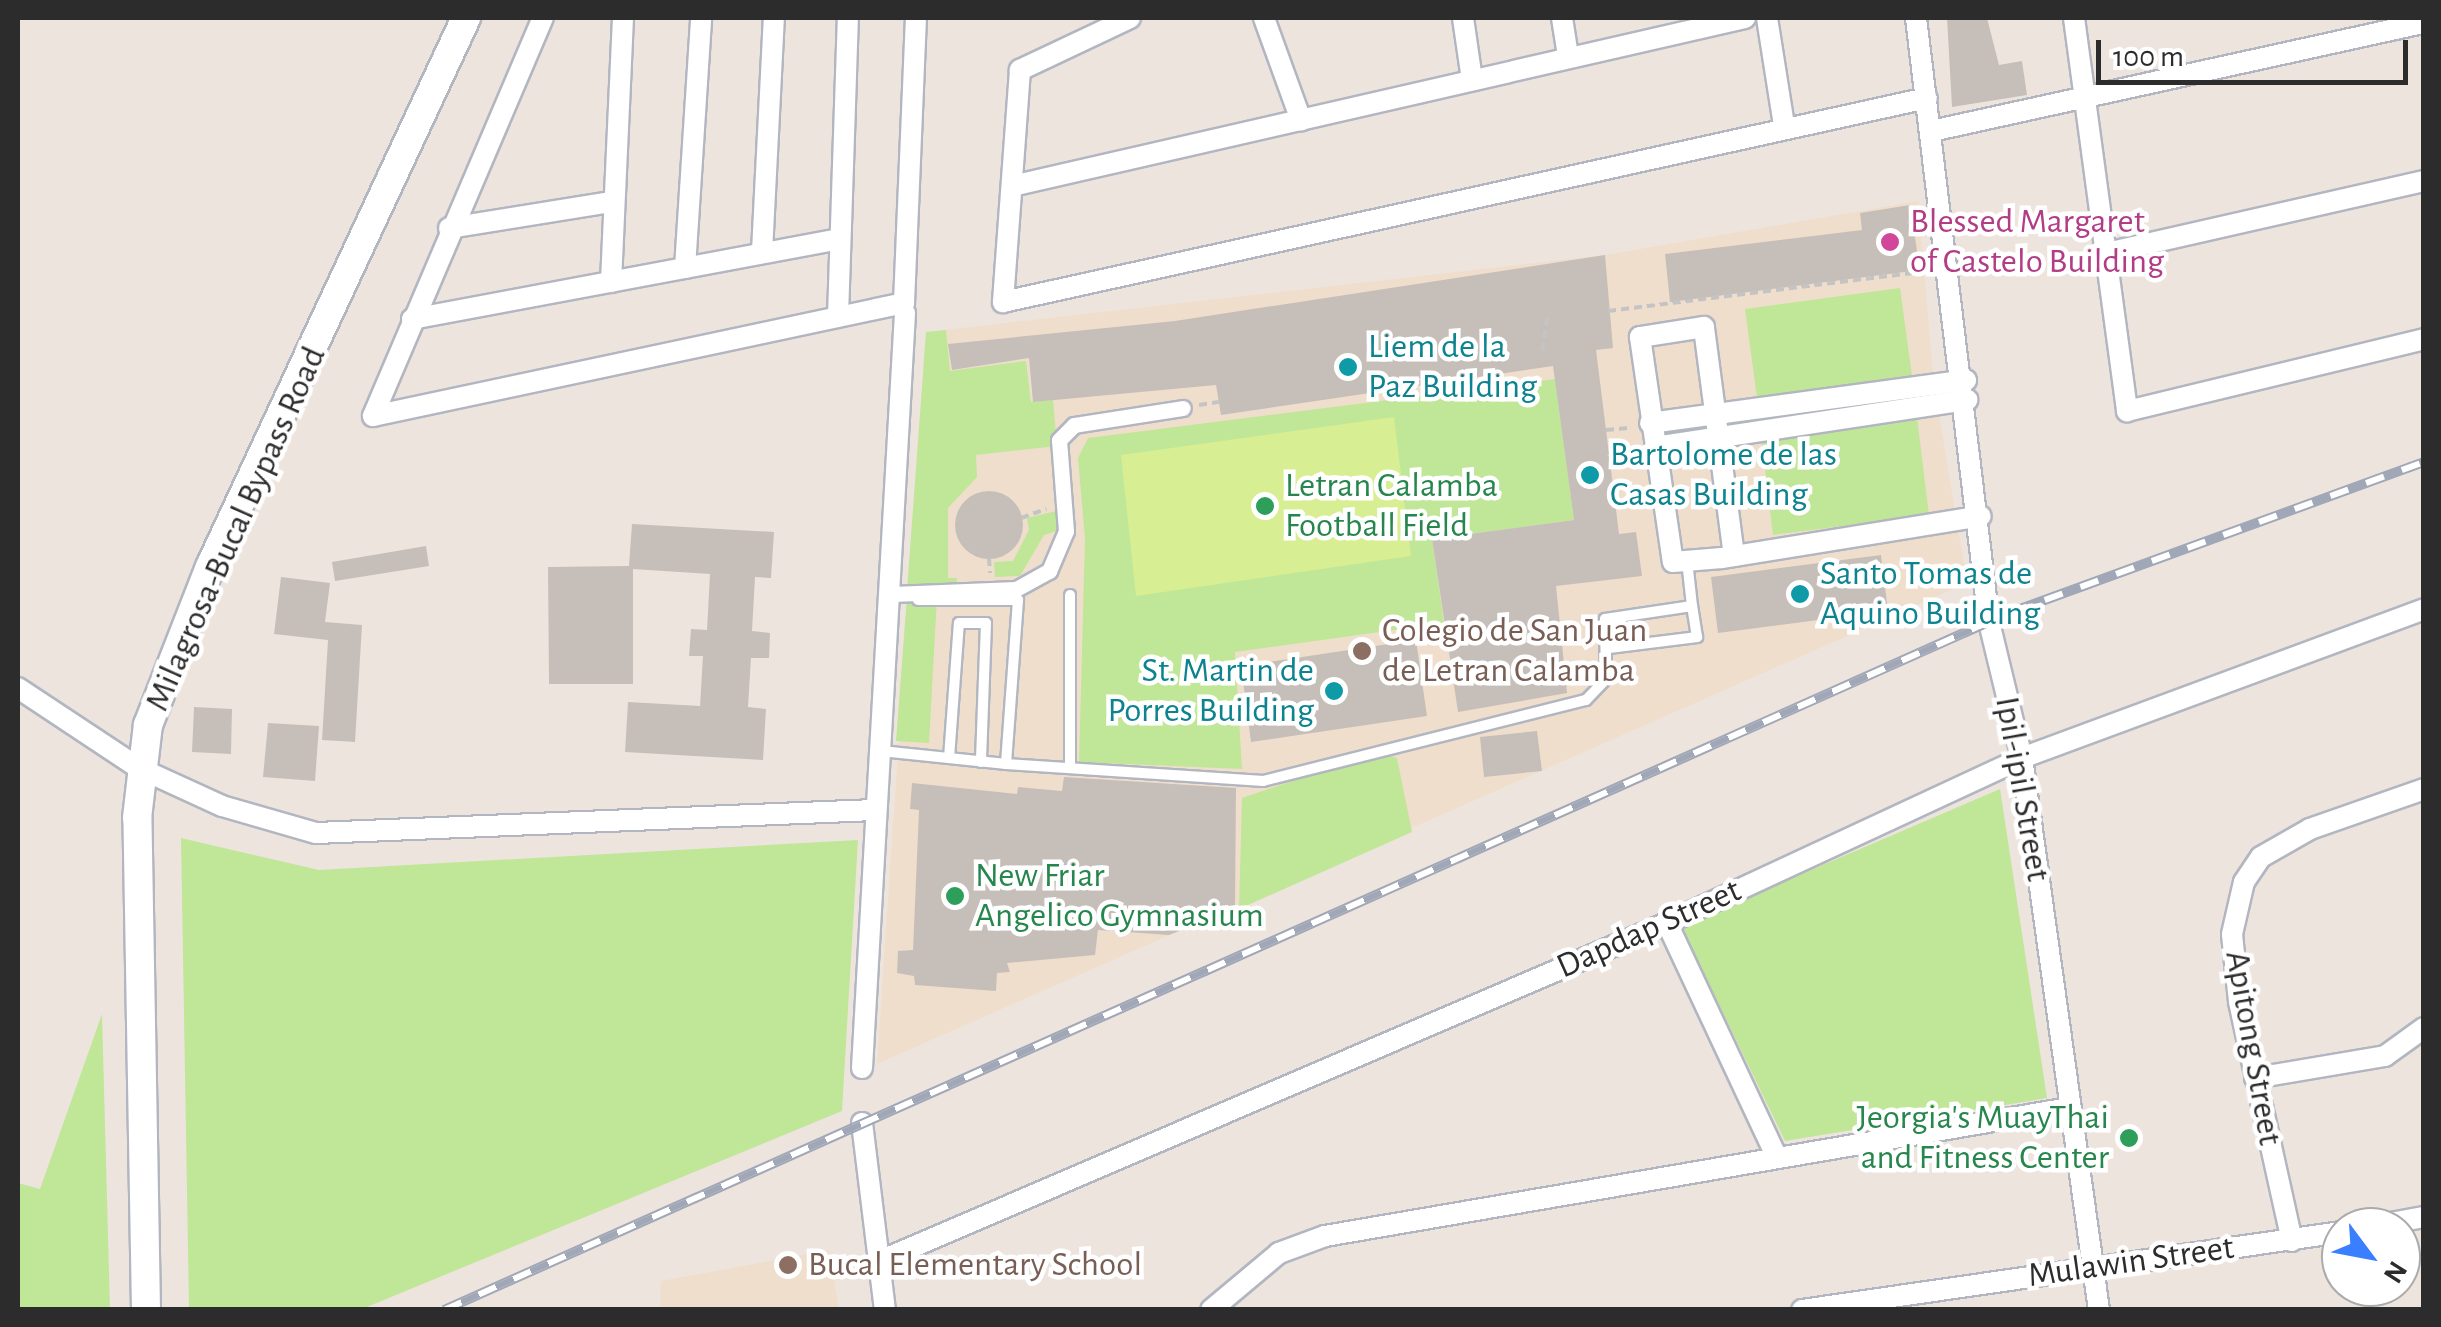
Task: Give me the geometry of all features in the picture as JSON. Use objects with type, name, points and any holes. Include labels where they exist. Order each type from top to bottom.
[{"type":"main road","name":"Milagrosa-Bucal Bypass Road","points":[[146,1310],[139,768],[210,568],[466,18]]},
{"type":"street","points":[[542,18],[449,228],[373,416],[904,303],[916,18]]},
{"type":"street","points":[[611,282],[611,202],[624,18]]},
{"type":"street","points":[[678,18],[701,19],[685,268]]},
{"type":"street","points":[[762,252],[774,18]]},
{"type":"street","points":[[838,316],[848,18]]},
{"type":"street","points":[[1130,18],[1020,70],[1003,302],[1784,125],[1928,98]]},
{"type":"street","points":[[1264,18],[1301,120]]},
{"type":"street","points":[[1462,18],[1472,80]]},
{"type":"street","points":[[1562,18],[1568,56]]},
{"type":"street","points":[[1012,186],[1472,80],[1665,27],[1745,18]]},
{"type":"street","points":[[1767,18],[1784,125]]},
{"type":"street","name":"Ipil-ipil Street","points":[[1916,18],[1936,130],[1981,516],[1989,622],[2022,758],[2099,1310]]},
{"type":"street","points":[[2074,18],[2111,252],[2127,411],[2424,338]]},
{"type":"street","points":[[1936,130],[2424,23]]},
{"type":"street","points":[[2111,252],[2424,180]]},
{"type":"street","points":[[449,228],[611,202]]},
{"type":"street","points":[[412,320],[838,239]]},
{"type":"street","points":[[862,1068],[873,810],[892,597],[904,313]]},
{"type":"street","points":[[1734,556],[1714,427],[1704,327],[1640,337],[1673,562],[1734,556],[1981,516]]},
{"type":"street","points":[[1652,432],[1714,427],[1967,390]]},
{"type":"street","points":[[892,597],[1016,589],[1049,572],[1062,553],[1064,503],[1059,440],[1074,425],[1182,408]]},
{"type":"street","name":"Dapdap Street","points":[[880,1261],[1667,923],[2022,758],[2424,609]]},
{"type":"street","points":[[18,688],[139,768],[222,806],[316,833],[873,810]]},
{"type":"street","name":"Apitong Street","points":[[2292,1241],[2256,1078],[2232,934],[2244,882],[2261,856],[2310,829],[2424,789]]},
{"type":"street","points":[[1667,923],[1776,1156]]},
{"type":"street","points":[[2256,1078],[2385,1056],[2424,1028]]},
{"type":"street","points":[[1211,1310],[1279,1253],[1324,1236],[2069,1108]]},
{"type":"street","points":[[862,1123],[885,1310]]},
{"type":"street","name":"Mulawin Street","points":[[1802,1310],[2321,1236]]},
{"type":"lane","points":[[1610,648],[1697,638],[1688,561]]},
{"type":"lane","points":[[1070,595],[1070,768]]},
{"type":"lane","points":[[892,597],[1018,600],[1006,764]]},
{"type":"lane","points":[[881,751],[1006,764],[1263,781],[1586,700],[1606,679],[1610,648],[1604,619],[1692,606]]},
{"type":"lane","points":[[949,758],[959,624],[986,624],[981,762]]},
{"type":"path","points":[[1608,311],[1952,268]]},
{"type":"path","points":[[1546,349],[1547,318]]},
{"type":"path","points":[[1606,430],[1652,432]]},
{"type":"path","points":[[1021,518],[1064,503]]},
{"type":"shaded area","name":"Colegio de San Juan de Letran Calamba","points":[[1918,201],[1934,383],[1967,583],[877,1064],[926,332],[1605,255]]},
{"type":"shaded area","name":"Bucal Elementary School","points":[[829,1250],[839,1309],[660,1309],[661,1281]]},
{"type":"green space","points":[[1900,288],[1913,383],[1758,405],[1745,309]]},
{"type":"green space","points":[[946,330],[950,371],[1026,361],[1031,402],[1053,400],[1057,446],[976,455],[977,477],[948,508],[948,578],[957,578],[957,590],[907,590],[926,332]]},
{"type":"green space","points":[[1555,379],[1574,520],[1432,539],[1444,623],[1235,652],[1242,769],[1079,762],[1085,539],[1078,458],[1088,438]]},
{"type":"green space","name":"Letran Calamba Football Field","points":[[1394,417],[1411,556],[1136,596],[1121,455]]},
{"type":"green space","points":[[1917,417],[1929,515],[1773,535],[1761,437]]},
{"type":"green space","points":[[1056,511],[1060,530],[1044,535],[1020,576],[995,577],[994,562],[1013,561],[1029,530],[1027,518]]},
{"type":"green space","points":[[907,597],[937,597],[929,743],[896,741]]},
{"type":"green space","points":[[1378,752],[1397,758],[1412,832],[1239,909],[1242,798]]},
{"type":"green space","points":[[2000,789],[2047,1098],[1785,1141],[1681,926]]},
{"type":"green space","points":[[181,838],[319,870],[858,840],[842,1111],[362,1309],[189,1309]]},
{"type":"green space","points":[[102,1014],[110,1309],[18,1309],[18,1183],[40,1189]]},
{"type":"building","points":[[1947,18],[1987,18],[1999,65],[2022,61],[2027,95],[1952,107]]},
{"type":"building","points":[[1910,205],[1920,270],[1670,302],[1665,254],[1862,230],[1860,213]]},
{"type":"building","points":[[1605,255],[1613,348],[1596,350],[1619,534],[1636,532],[1642,576],[1556,586],[1567,693],[1458,712],[1432,539],[1574,520],[1553,366],[1221,415],[1216,385],[1033,402],[1029,358],[952,370],[948,344],[1175,321]]},
{"type":"building","points":[[989,491],[1013,501],[1023,525],[1013,549],[989,559],[965,549],[955,525],[965,501]]},
{"type":"building","points":[[632,524],[774,532],[771,578],[755,577],[752,631],[770,633],[769,658],[751,658],[748,707],[766,709],[763,760],[625,752],[628,702],[700,706],[703,656],[689,656],[691,629],[707,630],[710,574],[633,569],[633,684],[549,684],[548,567],[629,566]]},
{"type":"building","points":[[426,546],[429,566],[335,581],[332,562]]},
{"type":"building","name":"Santo Tomas de Aquino Building","points":[[1881,555],[1888,611],[1718,633],[1711,577]]},
{"type":"building","points":[[281,577],[330,583],[325,622],[362,625],[355,742],[322,740],[328,640],[274,634]]},
{"type":"building","name":"St. Martin de Porres Building","points":[[1416,640],[1427,716],[1251,742],[1241,666]]},
{"type":"building","points":[[194,707],[232,709],[231,754],[192,752]]},
{"type":"building","points":[[268,723],[319,726],[315,781],[263,777]]},
{"type":"building","points":[[1537,731],[1542,771],[1484,777],[1480,737]]},
{"type":"building","points":[[1064,777],[1236,788],[1235,909],[1169,935],[1098,930],[1095,955],[1007,963],[1010,972],[997,973],[996,991],[915,985],[914,976],[897,973],[898,951],[913,950],[919,810],[910,809],[912,783],[1017,794],[1018,787],[1062,791]]},
{"type":"railway","points":[[444,1310],[2009,613],[2424,462]]},
{"type":"place","name":"Blessed Margaret of Castelo Building","points":[[1890,242]]},
{"type":"place","name":"Liem de la Paz Building","points":[[1348,367]]},
{"type":"place","name":"Bartolome de las Casas Building","points":[[1590,475]]},
{"type":"place","name":"Letran Calamba Football Field","points":[[1265,506]]},
{"type":"place","name":"Santo Tomas de Aquino Building","points":[[1800,594]]},
{"type":"place","name":"Colegio de San Juan de Letran Calamba","points":[[1362,651]]},
{"type":"place","name":"St. Martin de Porres Building","points":[[1334,691]]},
{"type":"place","name":"New Friar Angelico Gymnasium","points":[[955,896]]},
{"type":"place","name":"Jeorgia's MuayThai and Fitness Center","points":[[2129,1138]]},
{"type":"place","name":"Bucal Elementary School","points":[[788,1265]]}]
